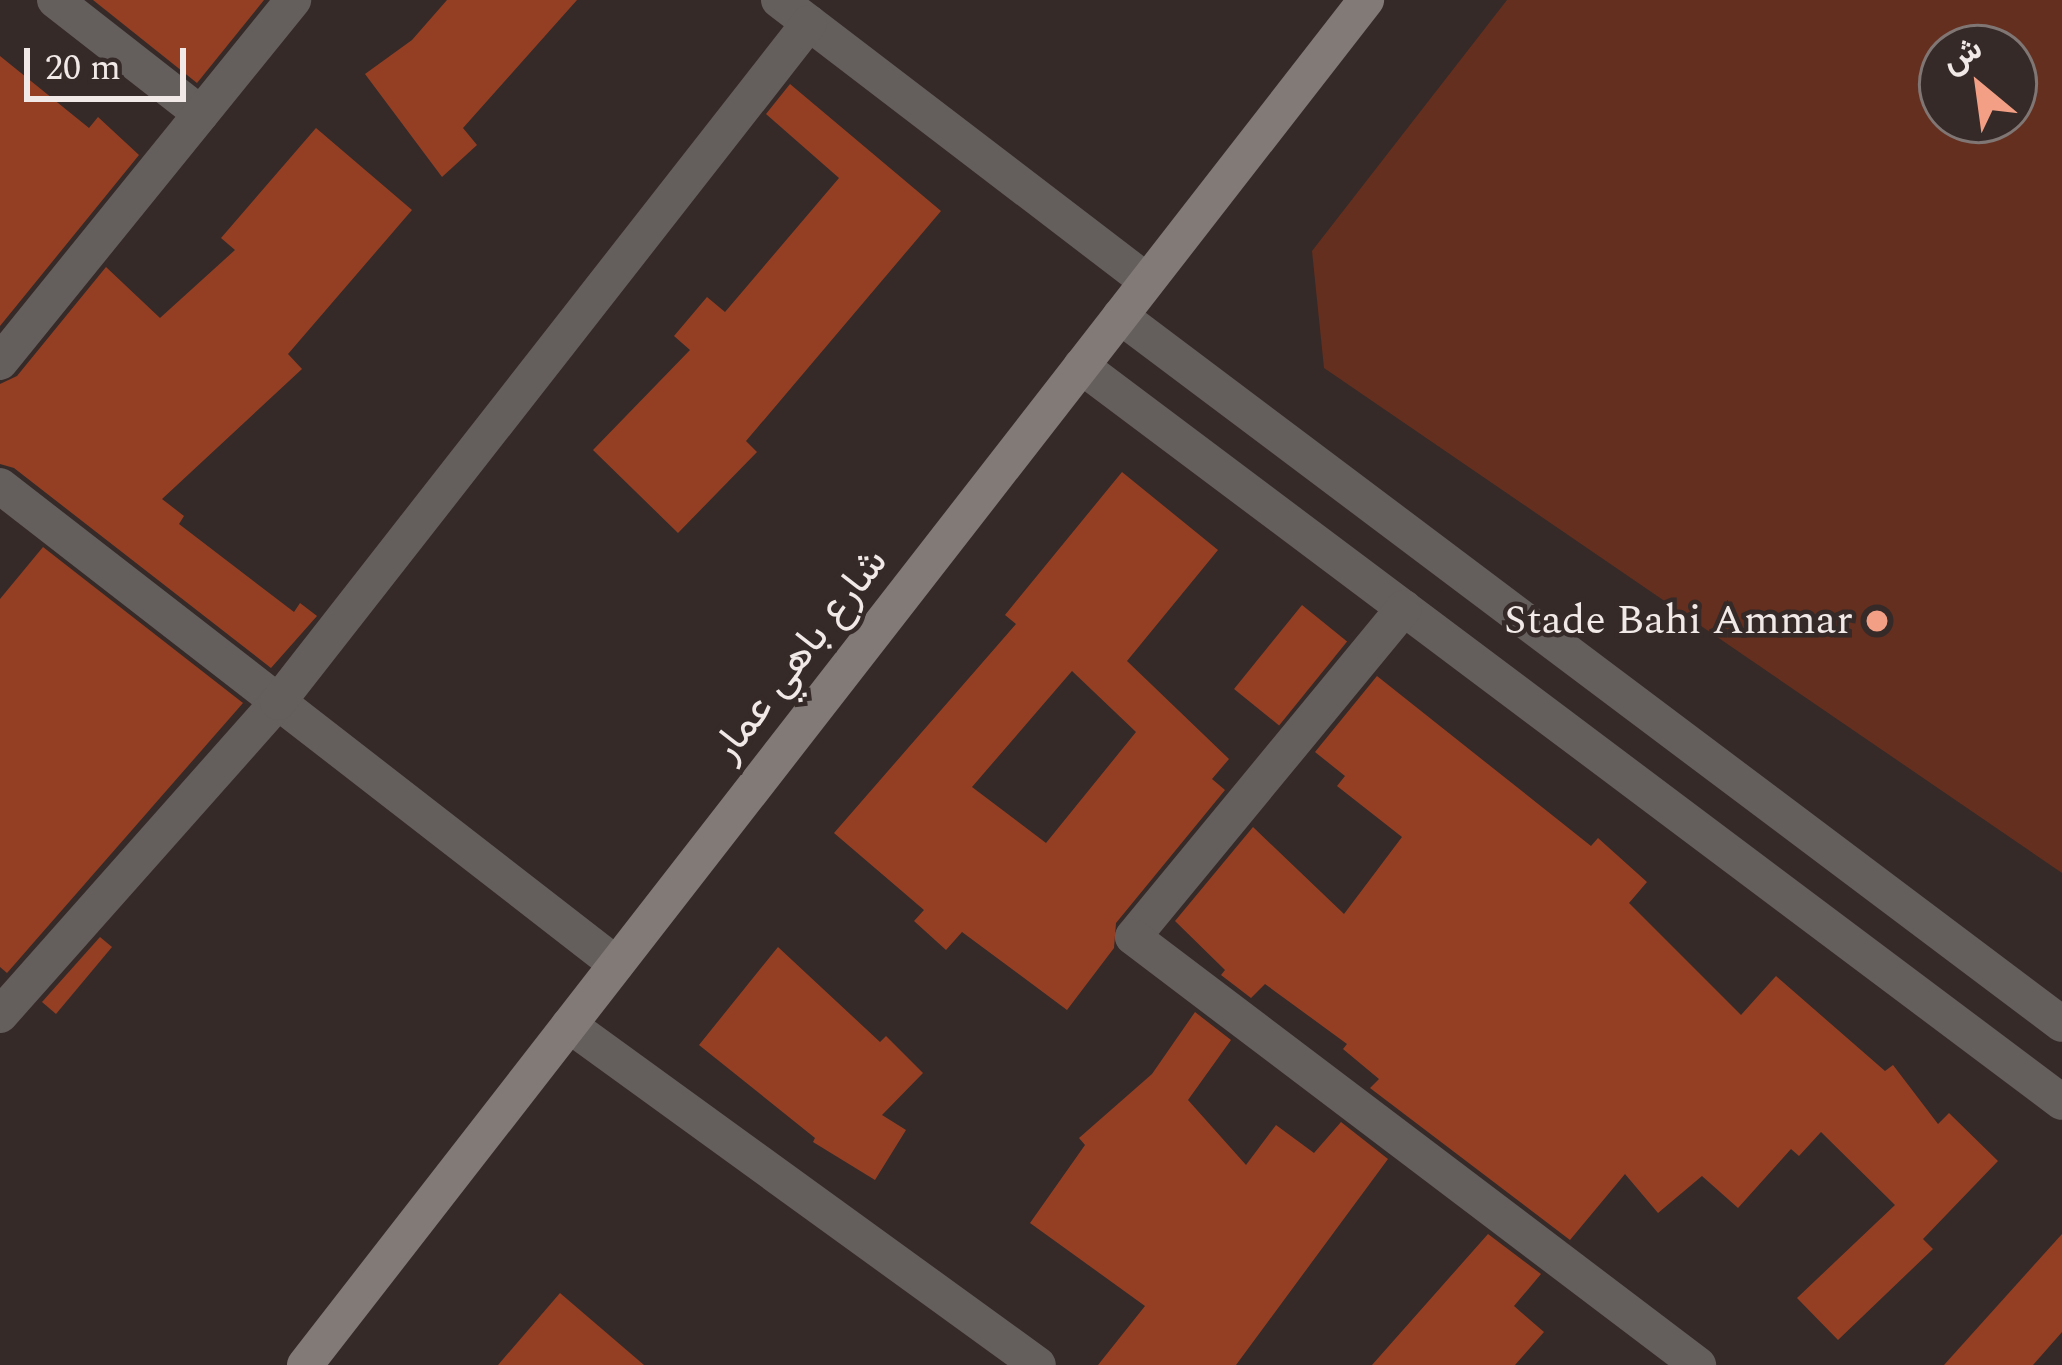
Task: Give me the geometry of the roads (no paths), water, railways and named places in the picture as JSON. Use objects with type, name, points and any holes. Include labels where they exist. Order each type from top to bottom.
[{"type":"main road","name":"شارع باهي عمار","points":[[304,1365],[1366,0]]},
{"type":"street","points":[[55,0],[201,114]]},
{"type":"street","points":[[0,362],[293,0]]},
{"type":"street","points":[[779,0],[1147,281]]},
{"type":"street","points":[[3,1003],[278,702],[809,23]]},
{"type":"street","points":[[1120,316],[2062,1024]]},
{"type":"street","points":[[1082,366],[2062,1102]]},
{"type":"street","points":[[0,486],[616,964]]},
{"type":"street","points":[[1404,608],[1133,937],[1698,1365]]},
{"type":"street","points":[[569,1024],[996,1353],[1038,1365]]},
{"type":"place","name":"Stade Bahi Ammar","points":[[1877,621]]}]
